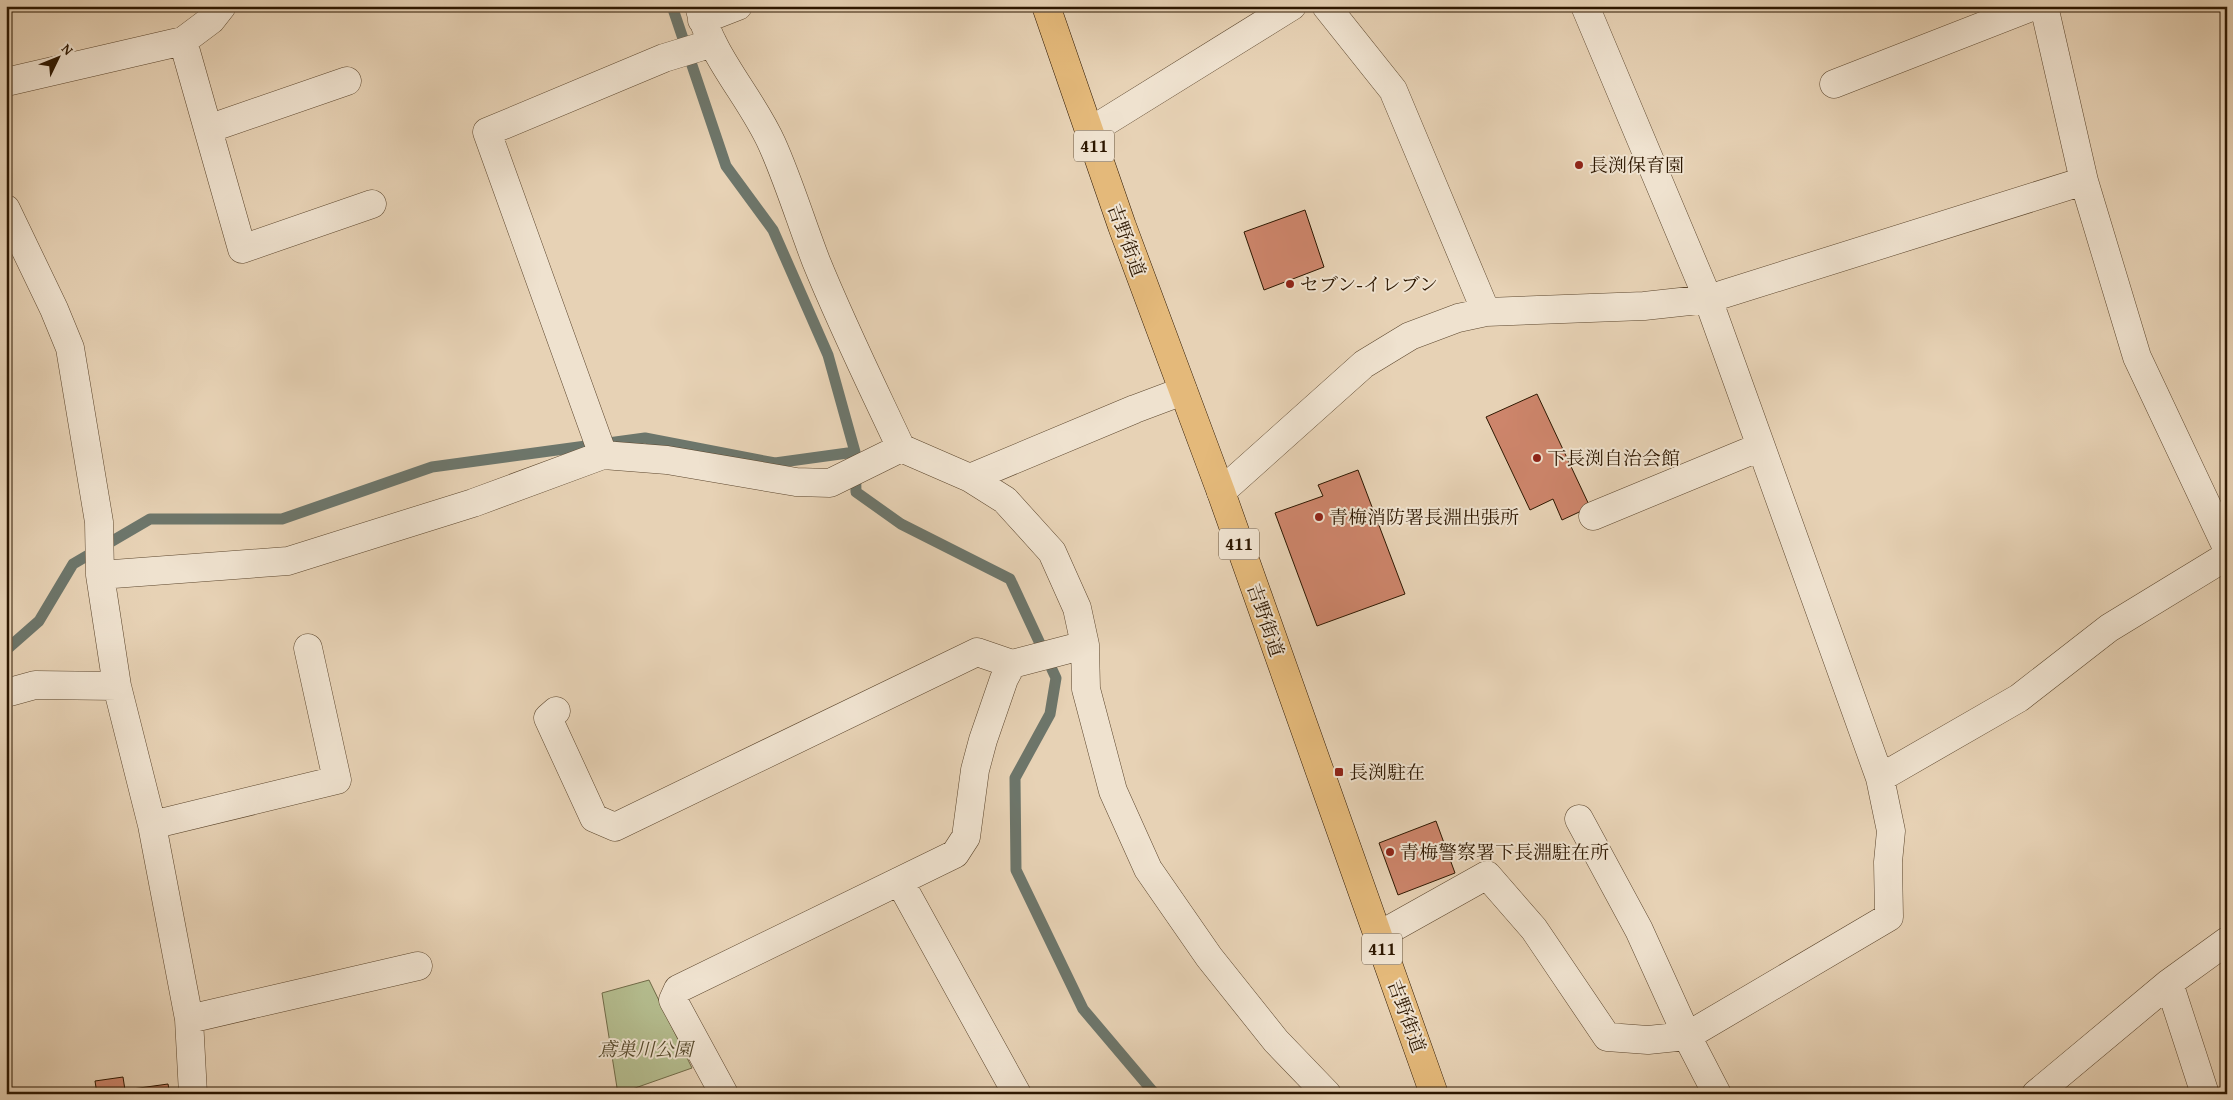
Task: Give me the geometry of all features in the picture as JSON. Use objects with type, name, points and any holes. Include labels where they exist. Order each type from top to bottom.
[{"type":"highway","name":"吉野街道","points":[[1046,6],[1089,132],[1221,492],[1434,1094]]},
{"type":"street","points":[[6,82],[183,41],[211,20],[222,6]]},
{"type":"street","points":[[603,453],[487,132],[664,58],[738,6]]},
{"type":"street","points":[[1089,132],[1292,6]]},
{"type":"street","points":[[1326,6],[1393,90],[1486,312]]},
{"type":"street","points":[[1378,936],[1487,875],[1534,929],[1607,1037],[1648,1040],[1687,1036],[1889,917],[1888,862],[1891,831],[1880,778],[1708,299],[1585,6]]},
{"type":"street","points":[[1834,84],[2034,6]]},
{"type":"street","points":[[2044,6],[2084,181],[2137,357],[2227,548]]},
{"type":"street","points":[[706,28],[771,143],[820,270],[858,358],[891,453]]},
{"type":"street","points":[[183,41],[242,249],[372,204]]},
{"type":"street","points":[[208,129],[347,81]]},
{"type":"street","points":[[1221,492],[1364,364],[1410,336],[1458,318],[1486,312],[1644,306],[1708,299],[2084,181]]},
{"type":"street","points":[[6,209],[70,348],[99,522],[100,575],[117,686],[152,825],[189,1019],[193,1094]]},
{"type":"street","points":[[970,478],[1183,391]]},
{"type":"street","points":[[1593,516],[1760,447]]},
{"type":"street","points":[[100,575],[288,561],[473,503],[603,453],[667,460],[796,482],[830,484],[891,453],[970,478],[1005,500],[1052,552],[1077,608],[1078,647],[1086,688],[1114,791],[1148,869],[1209,957],[1276,1042],[1327,1094]]},
{"type":"street","points":[[1880,778],[2019,698],[2109,628],[2227,556]]},
{"type":"street","points":[[556,712],[548,718],[594,818],[615,827],[977,652],[1018,662],[1078,647]]},
{"type":"street","points":[[152,825],[337,780],[308,648]]},
{"type":"street","points":[[724,1094],[673,1000],[678,989],[955,854],[966,838],[975,770],[1004,679],[1018,662]]},
{"type":"street","points":[[6,693],[36,685],[117,686]]},
{"type":"street","points":[[1579,820],[1639,930],[1687,1036],[1717,1094]]},
{"type":"street","points":[[900,882],[1017,1094]]},
{"type":"street","points":[[2036,1094],[2169,982],[2227,941]]},
{"type":"street","points":[[189,1019],[418,966]]},
{"type":"street","points":[[2169,982],[2205,1094]]},
{"type":"green space","name":"鳶巣川公園","points":[[649,980],[692,1068],[618,1094],[602,993]]},
{"type":"building","points":[[1305,210],[1324,267],[1264,290],[1244,232]]},
{"type":"building","name":"下長渕自治会館","points":[[1537,394],[1590,507],[1562,520],[1553,499],[1530,510],[1486,417]]},
{"type":"building","points":[[1358,470],[1405,594],[1317,626],[1275,513],[1323,496],[1318,485]]},
{"type":"building","points":[[1436,821],[1455,873],[1398,895],[1379,843]]},
{"type":"building","points":[[123,1077],[125,1090],[168,1084],[170,1094],[97,1094],[95,1081]]},
{"type":"waterway","points":[[672,6],[726,166],[773,230],[828,355],[855,452],[856,492],[901,524],[1010,579],[1056,678],[1050,714],[1015,778],[1016,870],[1083,1009],[1155,1094]]},
{"type":"waterway","points":[[6,650],[39,621],[73,564],[150,519],[282,519],[432,467],[645,438],[775,463],[855,452]]},
{"type":"place","name":"長渕保育園","points":[[1579,165]]},
{"type":"place","name":"セブン-イレブン","points":[[1290,284]]},
{"type":"place","name":"下長渕自治会館","points":[[1537,458]]},
{"type":"place","name":"青梅消防署長淵出張所","points":[[1319,517]]},
{"type":"place","name":"長渕駐在","points":[[1339,772]]},
{"type":"place","name":"青梅警察署下長淵駐在所","points":[[1390,852]]}]
